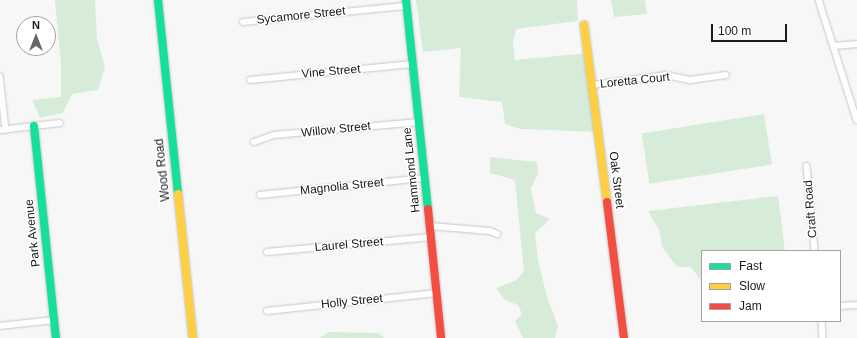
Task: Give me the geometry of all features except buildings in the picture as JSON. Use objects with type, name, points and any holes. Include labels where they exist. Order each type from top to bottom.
[{"type":"street","name":"Wood Road","points":[[158,0],[192,338]]},
{"type":"street","points":[[819,0],[857,120]]},
{"type":"street","name":"Sycamore Street","points":[[243,22],[407,3]]},
{"type":"street","name":"Hammond Lane","points":[[407,3],[441,338]]},
{"type":"street","name":"Oak Street","points":[[584,25],[624,338]]},
{"type":"street","points":[[834,46],[857,44]]},
{"type":"street","name":"Vine Street","points":[[250,80],[412,64]]},
{"type":"street","name":"Loretta Court","points":[[592,85],[666,75],[690,80],[726,75]]},
{"type":"street","points":[[0,76],[3,130],[60,123]]},
{"type":"street","name":"Willow Street","points":[[254,142],[274,136],[418,122]]},
{"type":"street","name":"Park Avenue","points":[[34,126],[56,338]]},
{"type":"street","name":"Craft Road","points":[[807,166],[815,250]]},
{"type":"street","name":"Magnolia Street","points":[[260,195],[424,178]]},
{"type":"street","points":[[430,226],[490,231],[497,234]]},
{"type":"street","name":"Laurel Street","points":[[267,252],[431,237]]},
{"type":"street","name":"Holly Street","points":[[267,311],[437,292]]},
{"type":"street","points":[[841,306],[857,305]]},
{"type":"street","points":[[0,326],[54,320]]},
{"type":"street","points":[[822,322],[824,338]]},
{"type":"green space","points":[[55,0],[95,0],[97,39],[105,67],[98,90],[72,94],[63,113],[40,118],[32,100],[61,97],[61,64]]},
{"type":"green space","points":[[416,0],[577,0],[578,21],[516,29],[513,43],[515,60],[588,53],[598,132],[521,129],[505,124],[502,102],[459,97],[461,48],[423,52]]},
{"type":"green space","points":[[611,0],[645,0],[647,14],[614,17]]},
{"type":"green space","points":[[764,114],[772,164],[650,184],[642,133]]},
{"type":"green space","points":[[490,157],[537,162],[538,174],[531,188],[536,213],[550,219],[535,233],[538,260],[547,297],[558,326],[555,338],[523,338],[515,321],[522,314],[518,305],[505,300],[496,288],[515,281],[524,271],[515,180],[490,173]]},
{"type":"green space","points":[[778,196],[785,250],[701,250],[701,281],[691,267],[677,267],[662,247],[660,232],[648,211]]},
{"type":"green space","points":[[329,332],[379,333],[384,338],[320,338]]},
{"type":"traffic: fast","points":[[158,0],[178,194]]},
{"type":"traffic: fast","points":[[406,0],[428,209]]},
{"type":"traffic: fast","points":[[34,126],[56,338]]},
{"type":"traffic: slow","points":[[584,25],[607,202]]},
{"type":"traffic: slow","points":[[178,194],[193,338]]},
{"type":"traffic: jam","points":[[607,202],[624,338]]},
{"type":"traffic: jam","points":[[428,209],[441,338]]}]
